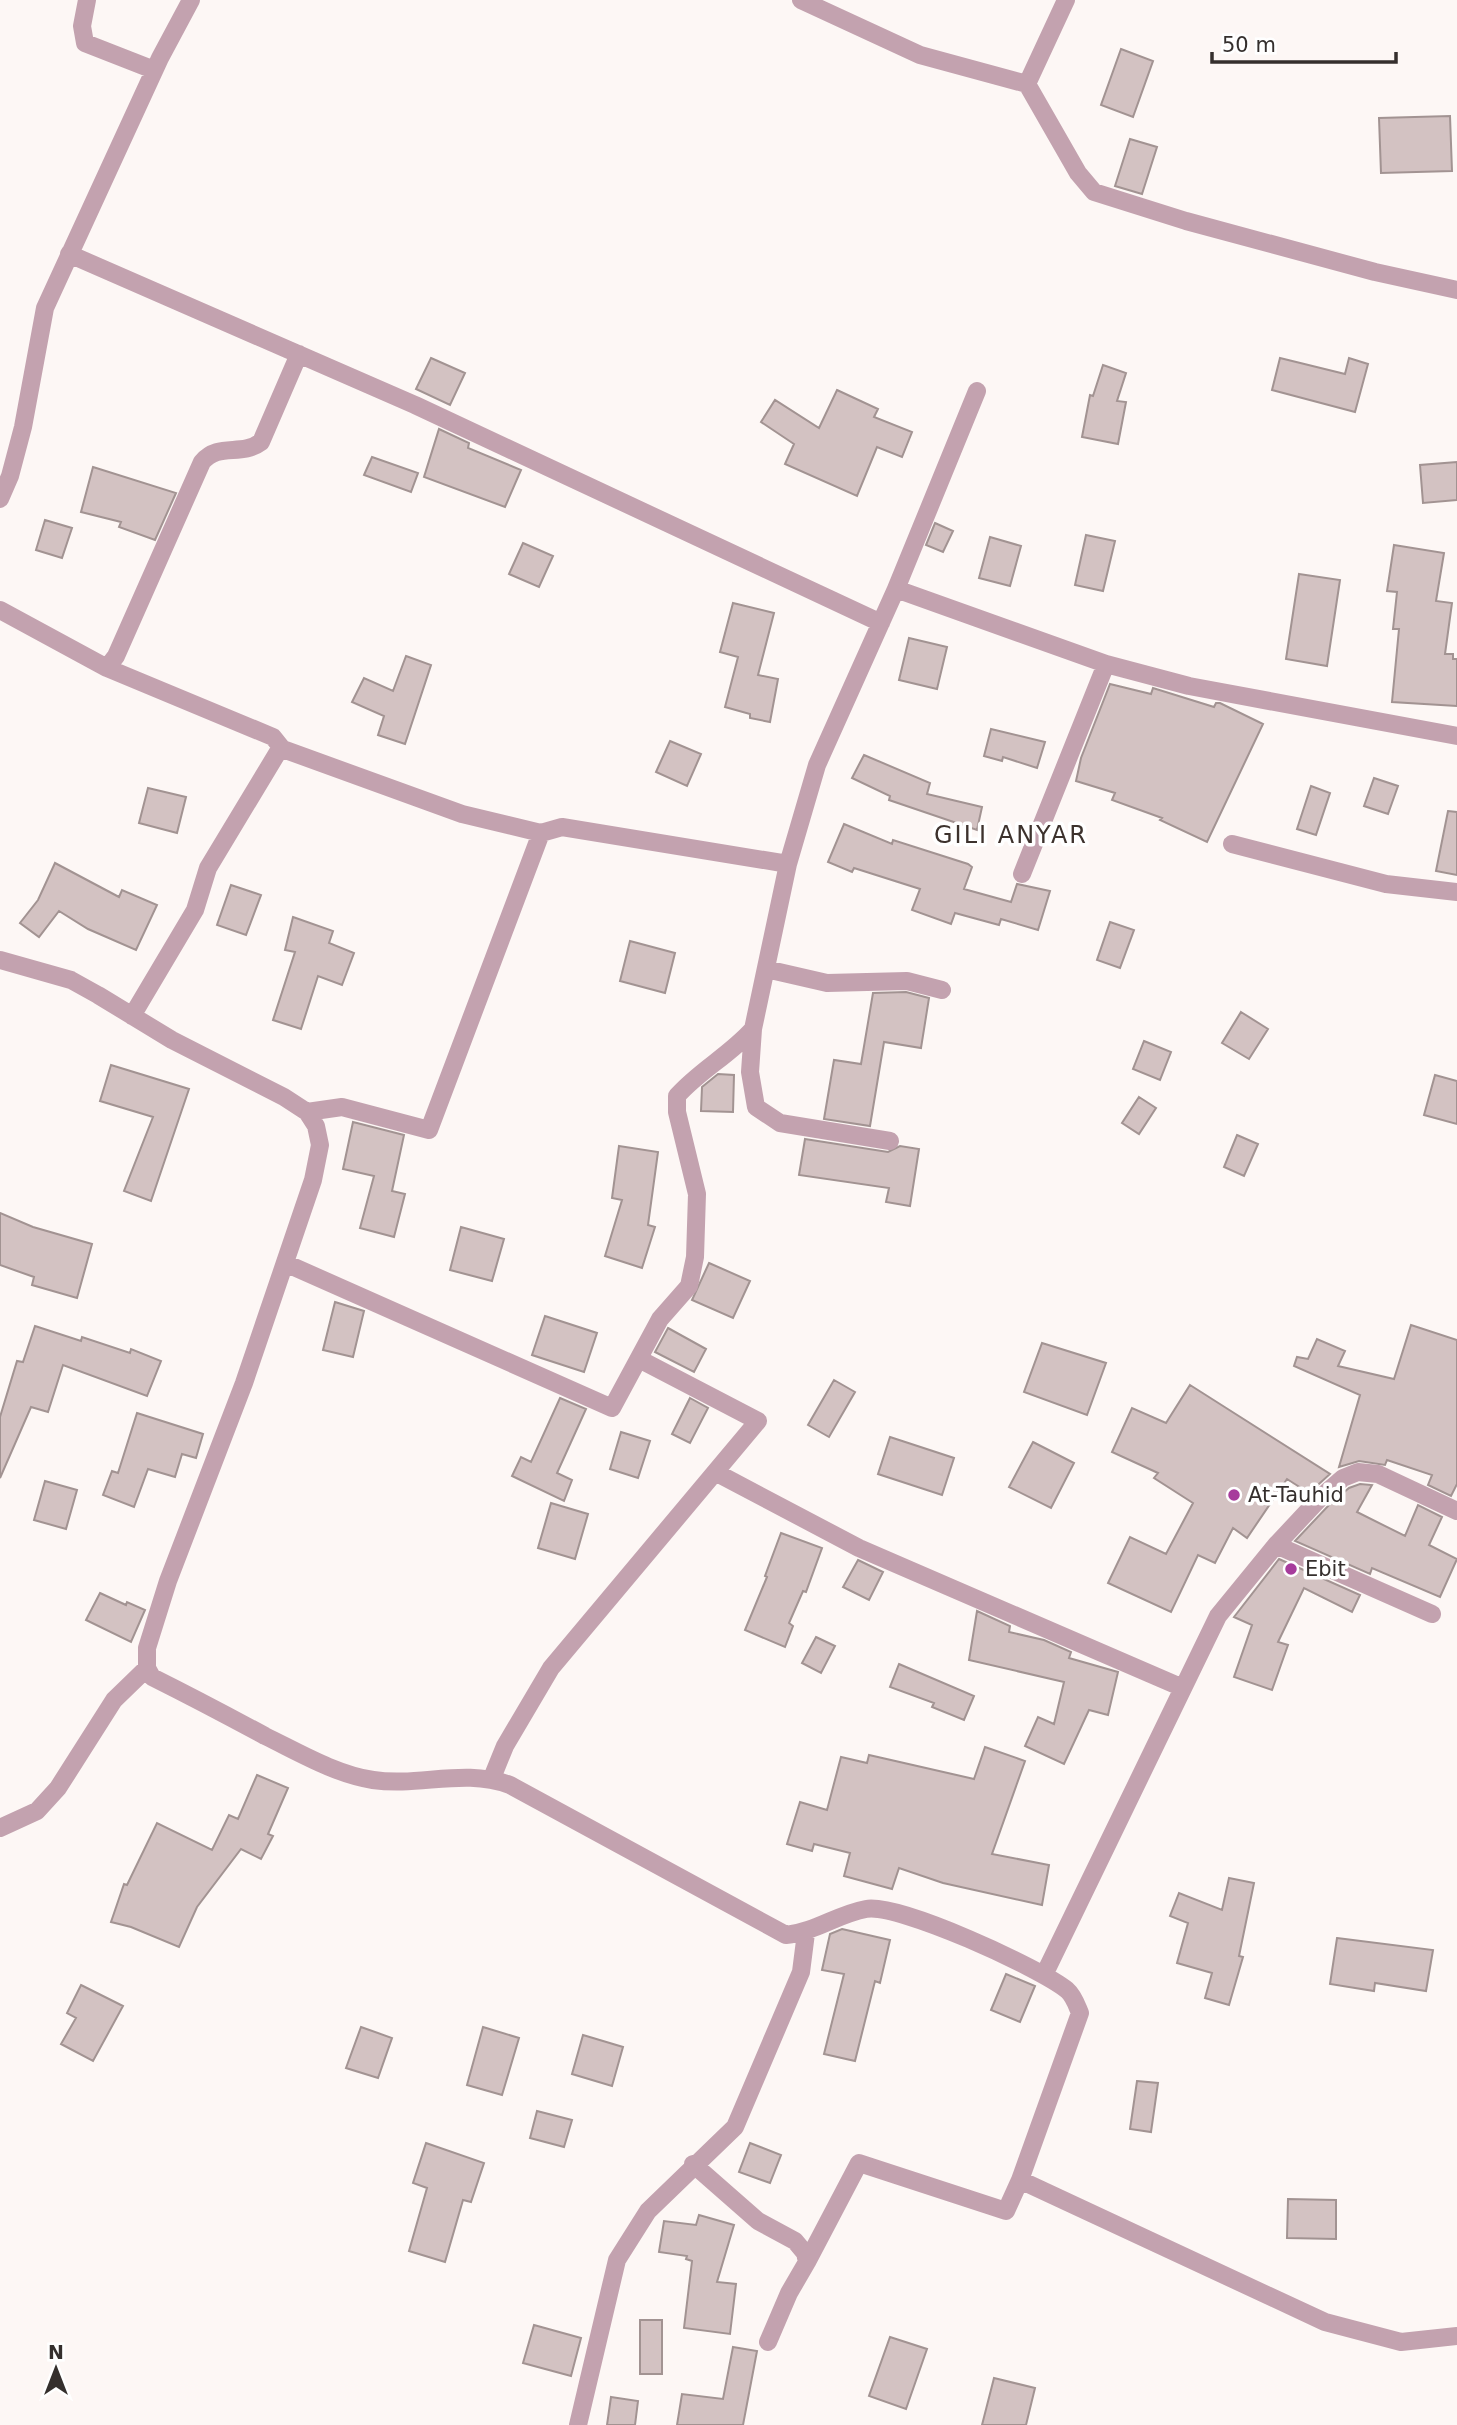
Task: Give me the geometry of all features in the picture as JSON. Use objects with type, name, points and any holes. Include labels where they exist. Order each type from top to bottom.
[{"type":"street","points":[[87,0],[82,26],[85,43],[154,70]]},
{"type":"street","points":[[0,499],[10,476],[23,427],[45,308],[154,70],[191,0]]},
{"type":"street","points":[[800,0],[920,55],[1027,84],[1078,173],[1094,192],[1186,221],[1375,272],[1457,290]]},
{"type":"street","points":[[1027,84],[1066,0]]},
{"type":"street","points":[[69,254],[415,405],[881,623]]},
{"type":"street","points":[[107,668],[116,656],[202,462],[214,451],[251,450],[261,442],[299,354]]},
{"type":"street","points":[[890,1141],[780,1123],[756,1107],[750,1072],[753,1029],[788,864],[817,765],[896,589],[977,391]]},
{"type":"street","points":[[896,589],[1106,664],[1189,686],[1457,736]]},
{"type":"street","points":[[0,610],[107,668],[273,737],[281,748],[463,814],[541,833],[562,827],[788,864]]},
{"type":"street","points":[[1022,874],[1106,664]]},
{"type":"street","points":[[132,1016],[195,910],[208,868],[281,748]]},
{"type":"street","points":[[307,1112],[342,1107],[429,1130],[541,833]]},
{"type":"street","points":[[1232,844],[1386,884],[1457,892]]},
{"type":"street","points":[[0,960],[71,980],[307,1112],[316,1126],[320,1145],[313,1180],[244,1383],[168,1581],[147,1648],[147,1668],[152,1677],[322,1765],[371,1780],[411,1783],[462,1775],[492,1779],[786,1935],[806,1933],[866,1909],[890,1909],[919,1917],[1044,1975],[1070,1992],[1080,2013],[1020,2180],[1006,2211],[859,2163],[789,2293],[768,2343]]},
{"type":"street","points":[[766,970],[827,983],[907,981],[942,990]]},
{"type":"street","points":[[285,1263],[612,1408],[660,1319],[688,1286],[695,1257],[697,1194],[677,1112],[677,1096],[753,1029]]},
{"type":"street","points":[[492,1779],[505,1746],[551,1668],[758,1421],[639,1359]]},
{"type":"street","points":[[715,1472],[859,1548],[1183,1688]]},
{"type":"street","points":[[1044,1975],[1217,1616],[1276,1545],[1321,1497],[1343,1478],[1358,1472],[1378,1474],[1457,1511]]},
{"type":"street","points":[[1276,1545],[1432,1614]]},
{"type":"street","points":[[0,1828],[37,1811],[58,1788],[114,1700],[147,1668]]},
{"type":"street","points":[[578,2425],[617,2260],[648,2211],[693,2164],[735,2127],[801,1972],[806,1933]]},
{"type":"street","points":[[693,2164],[758,2221],[795,2241],[805,2253],[807,2262]]},
{"type":"street","points":[[1020,2180],[1325,2322],[1401,2343],[1457,2336]]},
{"type":"building","points":[[1121,49],[1153,61],[1133,117],[1101,105]]},
{"type":"building","points":[[1450,116],[1452,171],[1381,173],[1379,118]]},
{"type":"building","points":[[1130,139],[1157,147],[1142,194],[1115,186]]},
{"type":"building","points":[[431,358],[465,373],[450,405],[416,389]]},
{"type":"building","points":[[1280,358],[1345,374],[1349,358],[1368,364],[1355,412],[1272,390]]},
{"type":"building","points":[[1103,365],[1126,373],[1117,401],[1126,402],[1118,444],[1082,437],[1090,395],[1093,396]]},
{"type":"building","points":[[837,390],[878,409],[874,417],[912,432],[902,457],[877,447],[857,496],[785,464],[794,444],[761,422],[775,400],[819,428]]},
{"type":"building","points":[[439,429],[469,443],[468,448],[521,470],[505,507],[424,477]]},
{"type":"building","points":[[372,457],[418,473],[411,492],[364,475]]},
{"type":"building","points":[[1457,462],[1457,500],[1423,503],[1420,465]]},
{"type":"building","points":[[93,467],[176,493],[155,540],[119,527],[121,522],[81,512]]},
{"type":"building","points":[[45,520],[72,528],[62,558],[36,550]]},
{"type":"building","points":[[935,523],[953,531],[943,552],[926,545]]},
{"type":"building","points":[[1086,535],[1115,541],[1103,591],[1075,585]]},
{"type":"building","points":[[990,537],[1021,546],[1010,586],[979,578]]},
{"type":"building","points":[[523,543],[553,556],[539,587],[509,574]]},
{"type":"building","points":[[1394,545],[1444,553],[1436,601],[1452,603],[1445,654],[1453,654],[1453,659],[1457,659],[1457,706],[1392,702],[1399,629],[1393,629],[1397,592],[1387,591]]},
{"type":"building","points":[[1299,574],[1340,580],[1327,666],[1286,659]]},
{"type":"building","points":[[733,603],[774,613],[758,675],[778,679],[770,722],[750,718],[750,714],[725,707],[738,657],[720,652]]},
{"type":"building","points":[[909,638],[947,647],[937,689],[899,680]]},
{"type":"building","points":[[406,656],[431,665],[405,744],[378,735],[384,716],[352,702],[364,678],[393,691]]},
{"type":"building","points":[[1110,684],[1151,694],[1153,688],[1214,707],[1216,703],[1220,703],[1263,724],[1207,842],[1160,820],[1162,818],[1112,800],[1115,793],[1076,781],[1081,758]]},
{"type":"building","points":[[991,729],[1045,742],[1037,768],[1003,757],[1002,761],[984,756]]},
{"type":"building","points":[[670,741],[701,754],[687,786],[656,772]]},
{"type":"building","points":[[864,755],[930,783],[927,794],[982,807],[977,830],[889,800],[890,796],[852,778]]},
{"type":"building","points":[[1374,778],[1398,786],[1388,814],[1364,806]]},
{"type":"building","points":[[1311,786],[1330,793],[1316,835],[1297,829]]},
{"type":"building","points":[[148,788],[186,797],[177,833],[139,823]]},
{"type":"building","points":[[1448,811],[1457,812],[1457,875],[1436,871]]},
{"type":"building","points":[[844,824],[892,844],[893,840],[968,864],[972,867],[964,889],[1011,902],[1017,884],[1050,891],[1038,930],[1001,919],[999,925],[955,913],[951,924],[912,910],[920,889],[854,868],[852,872],[828,862]]},
{"type":"building","points":[[55,863],[119,897],[122,890],[157,905],[136,950],[88,929],[59,911],[39,937],[20,923],[38,900]]},
{"type":"building","points":[[231,885],[261,895],[246,935],[217,925]]},
{"type":"building","points":[[293,917],[333,931],[329,943],[354,953],[342,985],[318,976],[301,1029],[273,1020],[295,952],[285,950]]},
{"type":"building","points":[[1110,922],[1134,930],[1120,968],[1097,960]]},
{"type":"building","points":[[630,941],[675,953],[665,993],[620,981]]},
{"type":"building","points":[[906,992],[929,998],[921,1048],[884,1042],[870,1126],[824,1119],[834,1060],[861,1064],[873,993]]},
{"type":"building","points":[[1241,1012],[1268,1029],[1249,1059],[1222,1043]]},
{"type":"building","points":[[1144,1041],[1171,1052],[1160,1080],[1133,1069]]},
{"type":"building","points":[[111,1065],[189,1089],[151,1201],[124,1191],[153,1117],[100,1101]]},
{"type":"building","points":[[718,1074],[734,1075],[733,1112],[701,1111],[702,1087]]},
{"type":"building","points":[[1435,1075],[1457,1081],[1457,1124],[1424,1115]]},
{"type":"building","points":[[1139,1097],[1156,1108],[1139,1134],[1122,1123]]},
{"type":"building","points":[[353,1122],[404,1135],[392,1191],[405,1194],[394,1237],[360,1228],[374,1176],[343,1169]]},
{"type":"building","points":[[1237,1135],[1258,1144],[1244,1176],[1224,1167]]},
{"type":"building","points":[[805,1139],[888,1152],[900,1146],[919,1149],[910,1206],[886,1202],[889,1188],[799,1175]]},
{"type":"building","points":[[619,1146],[658,1152],[648,1225],[655,1227],[642,1268],[605,1256],[622,1200],[612,1198]]},
{"type":"building","points":[[0,1213],[33,1227],[92,1244],[77,1298],[32,1285],[34,1277],[0,1265]]},
{"type":"building","points":[[461,1227],[504,1239],[492,1281],[450,1270]]},
{"type":"building","points":[[709,1263],[750,1281],[733,1318],[692,1300]]},
{"type":"building","points":[[335,1302],[364,1311],[353,1357],[323,1350]]},
{"type":"building","points":[[545,1316],[597,1333],[584,1372],[532,1355]]},
{"type":"building","points":[[1411,1325],[1457,1340],[1457,1484],[1451,1496],[1428,1485],[1432,1475],[1387,1460],[1385,1465],[1359,1461],[1339,1467],[1360,1395],[1294,1366],[1297,1357],[1308,1359],[1317,1339],[1345,1351],[1338,1366],[1394,1379]]},
{"type":"building","points":[[35,1326],[81,1341],[82,1337],[130,1353],[131,1349],[161,1361],[147,1396],[63,1365],[48,1412],[31,1407],[0,1478],[0,1417],[17,1361],[23,1362]]},
{"type":"building","points":[[668,1328],[706,1349],[694,1372],[655,1352]]},
{"type":"building","points":[[1042,1343],[1106,1363],[1087,1415],[1024,1392]]},
{"type":"building","points":[[834,1380],[855,1392],[829,1437],[808,1425]]},
{"type":"building","points":[[1190,1385],[1330,1474],[1309,1493],[1287,1479],[1247,1538],[1233,1528],[1215,1563],[1198,1555],[1171,1612],[1108,1583],[1130,1537],[1166,1554],[1193,1503],[1154,1478],[1158,1473],[1112,1452],[1132,1408],[1166,1423]]},
{"type":"building","points":[[560,1398],[586,1409],[557,1473],[572,1480],[564,1501],[512,1476],[521,1457],[531,1462]]},
{"type":"building","points":[[690,1398],[708,1408],[690,1443],[672,1434]]},
{"type":"building","points":[[137,1413],[203,1434],[196,1458],[182,1454],[175,1477],[148,1469],[134,1507],[103,1495],[112,1471],[118,1473]]},
{"type":"building","points":[[621,1432],[650,1441],[638,1478],[610,1469]]},
{"type":"building","points":[[890,1437],[954,1458],[942,1495],[878,1474]]},
{"type":"building","points":[[1033,1442],[1074,1463],[1051,1508],[1009,1487]]},
{"type":"building","points":[[45,1481],[77,1490],[66,1529],[34,1520]]},
{"type":"building","points":[[1360,1484],[1372,1485],[1357,1512],[1405,1536],[1418,1505],[1442,1517],[1429,1545],[1457,1559],[1440,1597],[1372,1568],[1370,1574],[1295,1541],[1329,1505],[1349,1488]]},
{"type":"building","points":[[551,1503],[588,1514],[575,1559],[538,1548]]},
{"type":"building","points":[[781,1533],[822,1548],[806,1592],[803,1591],[789,1623],[793,1626],[785,1647],[745,1630],[767,1577],[765,1576]]},
{"type":"building","points":[[1279,1559],[1360,1595],[1352,1612],[1304,1588],[1278,1642],[1288,1645],[1272,1690],[1234,1677],[1252,1625],[1234,1617]]},
{"type":"building","points":[[858,1560],[883,1572],[869,1600],[843,1587]]},
{"type":"building","points":[[100,1593],[145,1610],[131,1642],[86,1620]]},
{"type":"building","points":[[977,1611],[1010,1626],[1009,1632],[1044,1640],[1071,1652],[1069,1658],[1118,1672],[1108,1715],[1089,1710],[1064,1764],[1025,1746],[1038,1717],[1054,1724],[1064,1682],[969,1660]]},
{"type":"building","points":[[816,1637],[835,1646],[821,1673],[802,1663]]},
{"type":"building","points":[[899,1664],[974,1696],[964,1720],[932,1707],[934,1703],[890,1687]]},
{"type":"building","points":[[985,1747],[1025,1761],[992,1854],[1049,1865],[1042,1905],[943,1883],[899,1868],[892,1889],[844,1876],[850,1853],[814,1844],[812,1851],[787,1844],[800,1802],[827,1810],[841,1757],[867,1763],[869,1755],[974,1779]]},
{"type":"building","points":[[257,1775],[288,1788],[268,1834],[273,1836],[261,1859],[241,1849],[197,1907],[179,1947],[131,1927],[111,1922],[124,1884],[127,1885],[157,1823],[212,1850],[229,1815],[238,1819]]},
{"type":"building","points":[[1229,1878],[1254,1883],[1239,1956],[1243,1957],[1229,2005],[1205,1998],[1212,1973],[1177,1963],[1188,1923],[1170,1916],[1179,1893],[1222,1910]]},
{"type":"building","points":[[842,1929],[890,1940],[880,1983],[875,1981],[855,2061],[824,2054],[844,1974],[822,1970],[830,1934]]},
{"type":"building","points":[[1337,1938],[1433,1950],[1426,1991],[1375,1983],[1374,1991],[1330,1984]]},
{"type":"building","points":[[1006,1974],[1035,1986],[1020,2022],[991,2010]]},
{"type":"building","points":[[81,1985],[123,2006],[93,2061],[61,2044],[76,2018],[67,2013]]},
{"type":"building","points":[[361,2027],[392,2038],[378,2078],[346,2068]]},
{"type":"building","points":[[483,2027],[519,2038],[502,2095],[467,2085]]},
{"type":"building","points":[[583,2035],[623,2047],[612,2086],[572,2074]]},
{"type":"building","points":[[1137,2081],[1158,2083],[1151,2132],[1130,2129]]},
{"type":"building","points":[[537,2111],[572,2120],[564,2147],[530,2138]]},
{"type":"building","points":[[426,2143],[484,2163],[471,2202],[463,2200],[445,2262],[409,2251],[427,2188],[413,2183]]},
{"type":"building","points":[[750,2143],[781,2155],[770,2183],[739,2172]]},
{"type":"building","points":[[1288,2199],[1336,2200],[1336,2239],[1287,2238]]},
{"type":"building","points":[[699,2215],[734,2225],[717,2282],[736,2284],[730,2334],[684,2328],[692,2261],[686,2259],[687,2256],[659,2252],[664,2221],[696,2225]]},
{"type":"building","points":[[640,2320],[662,2320],[662,2374],[640,2374]]},
{"type":"building","points":[[534,2325],[581,2338],[571,2376],[523,2363]]},
{"type":"building","points":[[890,2337],[927,2349],[906,2409],[869,2396]]},
{"type":"building","points":[[733,2347],[757,2351],[743,2425],[677,2425],[682,2394],[723,2399]]},
{"type":"building","points":[[994,2378],[1035,2388],[1026,2425],[982,2425]]},
{"type":"building","points":[[611,2397],[638,2401],[635,2425],[607,2425]]},
{"type":"place","name":"At-Tauhid","points":[[1234,1495]]},
{"type":"place","name":"Ebit","points":[[1291,1569]]},
{"type":"district","name":"GILI ANYAR","points":[[1011,835]]}]
